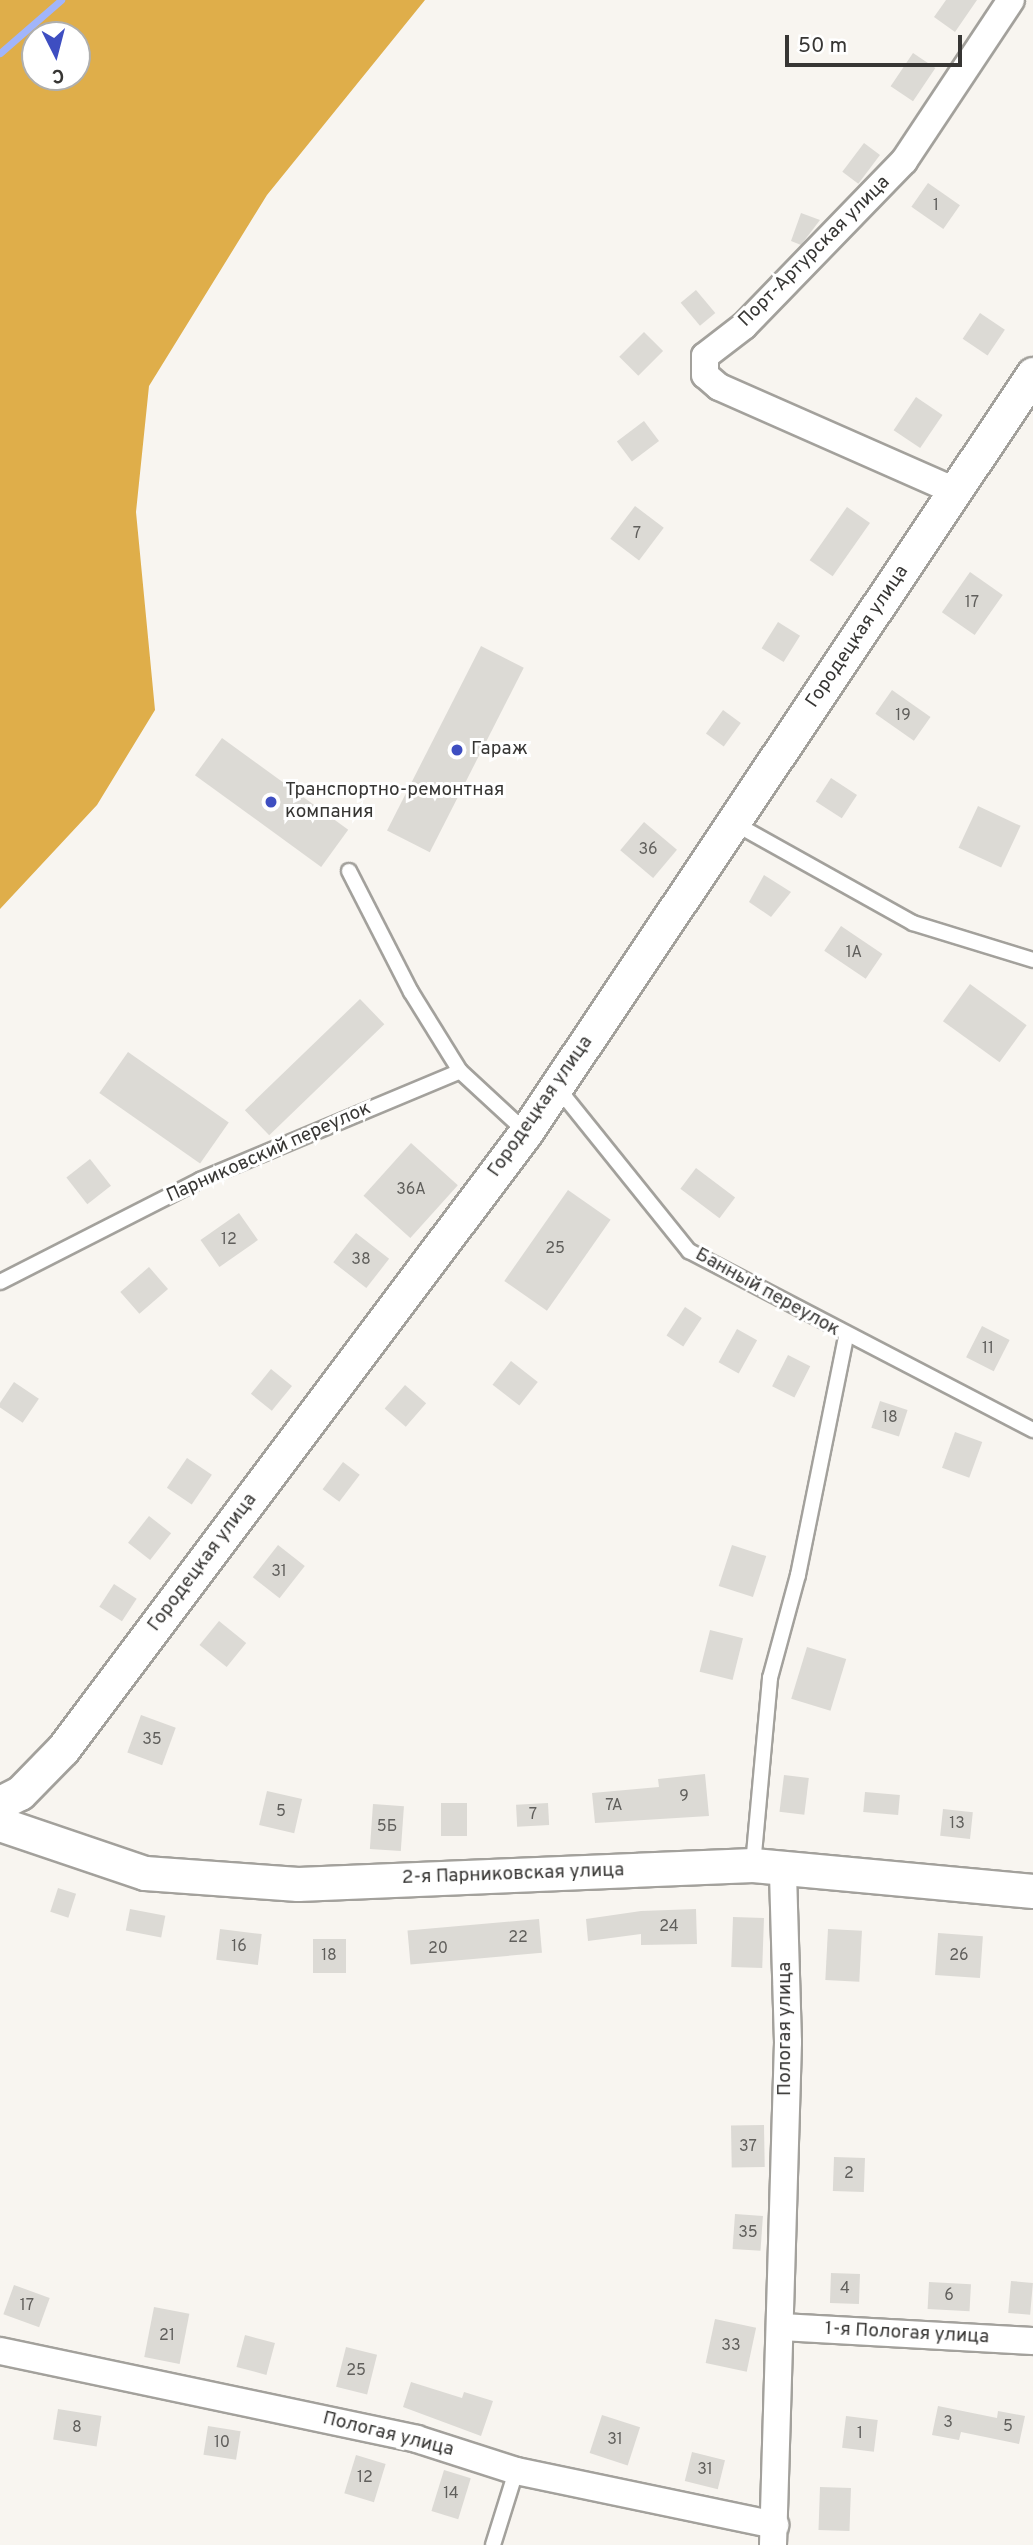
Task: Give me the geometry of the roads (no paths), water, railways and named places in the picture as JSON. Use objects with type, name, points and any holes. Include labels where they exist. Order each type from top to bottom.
[{"type":"street","name":"Порт-Артурская улица","points":[[955,491],[719,387],[705,375],[705,356],[744,326],[904,161],[1011,0]]},
{"type":"street","name":"Городецкая улица","points":[[0,1802],[20,1793],[63,1749],[526,1132],[1033,374]]},
{"type":"street","name":"2-я Парниковская улица","points":[[0,1824],[145,1873],[298,1884],[768,1867],[1033,1891]]},
{"type":"street","name":"Пологая улица","points":[[0,2351],[417,2439],[516,2471],[774,2535],[788,2042],[768,1867]]},
{"type":"street","name":"1-я Пологая улица","points":[[781,2327],[1033,2341]]},
{"type":"lane","points":[[734,823],[913,923],[1033,960]]},
{"type":"lane","points":[[349,870],[411,992],[460,1071],[526,1132]]},
{"type":"lane","name":"Парниковский переулок","points":[[0,1282],[200,1180],[460,1071]]},
{"type":"lane","name":"Банный переулок","points":[[558,1087],[689,1251],[846,1336],[1033,1430]]},
{"type":"lane","points":[[768,1867],[770,1678],[798,1574],[846,1336]]},
{"type":"lane","points":[[493,2545],[516,2471]]},
{"type":"waterway","points":[[0,53],[61,0]]},
{"type":"place","name":"Гараж","points":[[457,750]]},
{"type":"place","name":"Транспортно-ремонтная компания","points":[[271,802]]}]
